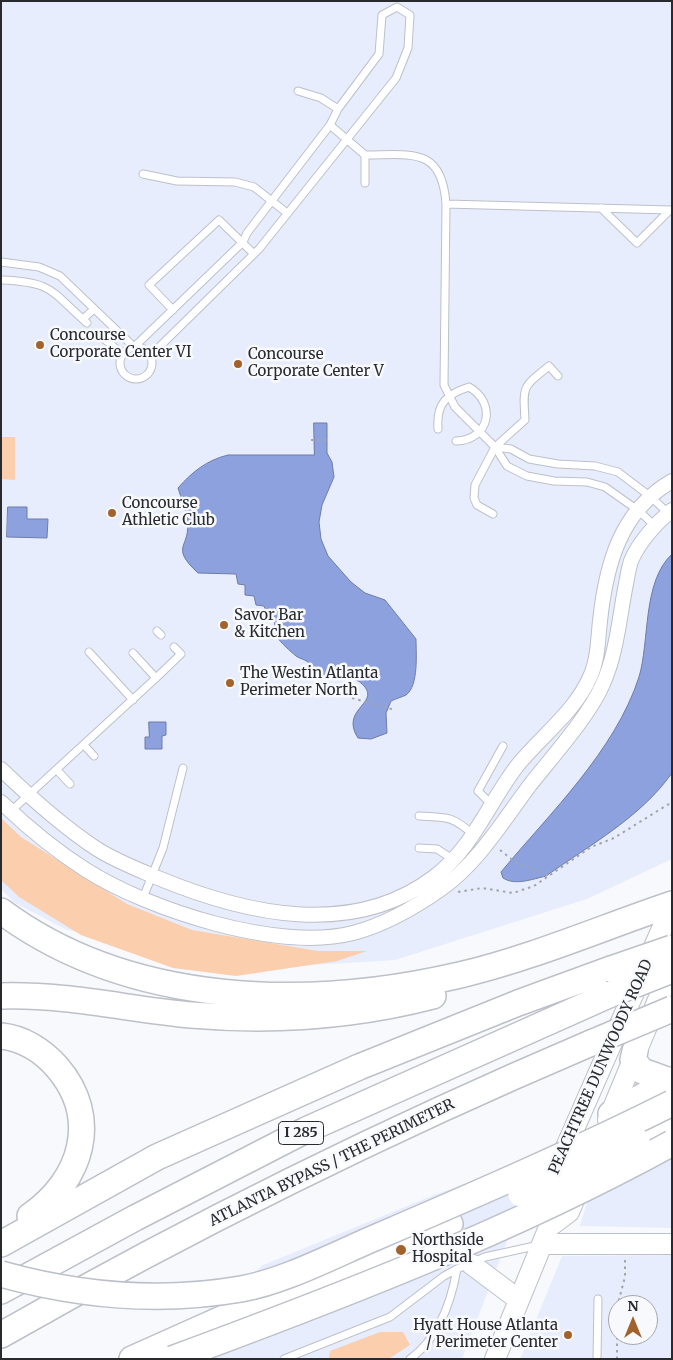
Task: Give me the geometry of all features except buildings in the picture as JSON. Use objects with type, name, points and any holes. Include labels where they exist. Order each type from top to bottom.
[{"type":"highway","points":[[1,912],[44,939],[76,956],[155,982],[211,992],[328,993],[393,988],[461,975],[538,952],[630,918],[672,905]]},
{"type":"highway","points":[[1,1244],[166,1154],[359,1067],[518,1003],[672,948]]},
{"type":"highway","points":[[1,996],[30,995],[78,999],[197,1015],[277,1018],[370,1011],[441,994],[474,983],[538,952]]},
{"type":"highway","name":"I 285","points":[[1,1290],[306,1130],[672,968]]},
{"type":"highway","name":"ATLANTA BYPASS / THE PERIMETER","points":[[1,1335],[321,1166],[438,1110],[672,1009]]},
{"type":"highway","points":[[1,1036],[28,1044],[48,1058],[75,1091],[82,1122],[81,1143],[74,1167],[63,1186],[46,1205],[1,1234]]},
{"type":"highway","points":[[635,1051],[633,1060],[642,1070],[671,1088]]},
{"type":"highway","points":[[611,1114],[671,1088]]},
{"type":"highway","points":[[1,1274],[45,1286],[120,1296],[195,1296],[244,1288],[288,1274],[508,1182],[671,1088]]},
{"type":"highway","points":[[132,1359],[291,1288],[516,1197],[637,1141],[672,1122]]},
{"type":"highway","points":[[172,1359],[297,1313],[438,1256],[672,1144]]},
{"type":"main road","name":"PEACHTREE DUNWOODY ROAD","points":[[546,1235],[540,1207],[672,905]]},
{"type":"main road","name":"PEACHTREE DUNWOODY ROAD","points":[[495,1359],[546,1235],[569,1212],[611,1114],[635,1051],[672,968]]},
{"type":"main road","points":[[546,1235],[672,1244]]},
{"type":"main road","points":[[464,1266],[519,1300]]},
{"type":"street","points":[[1,769],[29,796],[99,850],[153,876],[242,906],[299,915],[323,915],[371,908],[404,894],[433,878],[454,860],[474,835],[518,764],[571,706],[590,680],[596,664],[602,601],[612,555],[625,526],[651,497],[672,481]]},
{"type":"street","points":[[6,807],[86,870],[144,898],[190,916],[267,935],[324,938],[351,934],[375,926],[399,915],[442,888],[474,859],[593,702],[609,669],[631,562],[645,538],[670,512]]},
{"type":"lane","points":[[1,262],[39,267],[60,276],[134,347],[143,349],[150,356],[150,371],[142,378],[137,380],[131,379],[122,373],[120,362],[122,354],[134,347],[243,242],[247,233],[330,125],[338,109],[379,54],[382,15],[397,4],[410,14],[408,48],[396,78],[254,254],[150,356]]},
{"type":"lane","points":[[298,92],[321,98],[338,109]]},
{"type":"lane","points":[[330,125],[365,155],[419,155],[438,170],[445,189],[446,204],[444,385],[449,397],[480,434],[496,447],[507,466],[527,476],[554,481],[587,482],[605,487],[639,511],[655,526]]},
{"type":"lane","points":[[365,155],[365,183]]},
{"type":"lane","points":[[143,174],[177,181],[235,182],[254,187],[287,214]]},
{"type":"lane","points":[[446,204],[620,208],[670,210],[637,243],[601,208]]},
{"type":"lane","points":[[172,310],[149,285],[219,220],[254,254]]},
{"type":"lane","points":[[1,280],[30,282],[44,286],[64,301],[85,321],[94,309]]},
{"type":"lane","points":[[102,337],[122,354]]},
{"type":"lane","points":[[494,514],[477,505],[474,498],[475,485],[496,447],[525,420],[523,394],[525,386],[549,366],[558,376]]},
{"type":"lane","points":[[438,429],[439,411],[442,404],[452,393],[469,387],[480,395],[486,408],[486,419],[480,434],[469,441],[456,441]]},
{"type":"lane","points":[[496,447],[511,449],[529,459],[558,464],[595,466],[618,472],[670,512]]},
{"type":"lane","points":[[6,807],[29,796],[133,700],[181,654],[174,647]]},
{"type":"lane","points":[[89,652],[133,700]]},
{"type":"lane","points":[[133,654],[156,678]]},
{"type":"lane","points":[[84,745],[94,756]]},
{"type":"lane","points":[[492,805],[478,790],[503,746]]},
{"type":"lane","points":[[144,898],[163,848],[183,768]]},
{"type":"lane","points":[[57,770],[70,784]]},
{"type":"lane","points":[[419,816],[443,817],[456,820],[474,835]]},
{"type":"lane","points":[[418,848],[437,849],[454,860]]},
{"type":"lane","points":[[284,1359],[390,1317],[444,1276],[486,1257],[546,1235]]},
{"type":"lane","points":[[410,1359],[422,1350],[439,1327],[464,1266]]},
{"type":"lane","points":[[597,1359],[598,1299]]},
{"type":"path","points":[[311,440],[330,440]]},
{"type":"path","points":[[352,698],[395,710]]},
{"type":"path","points":[[458,892],[482,888],[503,893],[534,886],[591,846],[614,838],[672,802]]},
{"type":"path","points":[[495,847],[515,862],[550,876]]},
{"type":"path","points":[[617,1359],[617,1307],[625,1276],[625,1260]]},
{"type":"shaded area","points":[[1,1],[672,1],[672,859],[587,899],[395,960],[279,967],[67,930],[15,903],[1,889]]},
{"type":"shaded area","points":[[1,437],[15,437],[15,480],[1,479]]},
{"type":"shaded area","points":[[1,818],[21,837],[127,904],[192,930],[318,951],[367,951],[337,961],[236,976],[173,968],[81,935],[19,897],[1,880]]},
{"type":"shaded area","points":[[672,1111],[672,1228],[580,1226],[606,1139]]},
{"type":"shaded area","name":"Northside Hospital","points":[[545,1155],[509,1236],[462,1359],[146,1359],[263,1265],[434,1195]]},
{"type":"shaded area","points":[[672,1255],[672,1359],[520,1359],[562,1256]]},
{"type":"shaded area","points":[[380,1332],[403,1332],[410,1345],[390,1358],[329,1358],[330,1351]]},
{"type":"water","points":[[314,423],[327,423],[327,453],[332,462],[334,477],[322,505],[319,522],[321,539],[328,556],[351,582],[365,593],[385,600],[416,639],[415,677],[410,691],[406,695],[391,701],[386,713],[387,733],[371,739],[358,738],[354,728],[353,721],[368,693],[360,682],[348,678],[326,679],[319,677],[309,663],[296,656],[277,637],[274,622],[264,606],[256,605],[254,596],[245,595],[245,585],[238,584],[236,574],[198,573],[184,557],[183,546],[188,528],[185,507],[178,488],[200,467],[228,455],[314,455]]},
{"type":"water","points":[[8,507],[27,507],[27,519],[48,519],[47,538],[7,537]]},
{"type":"water","points":[[672,554],[672,773],[659,789],[630,817],[546,876],[518,882],[503,878],[501,872],[560,804],[598,756],[628,704],[639,677],[651,595],[662,566]]},
{"type":"water","points":[[149,722],[166,722],[166,735],[162,736],[162,749],[145,749],[145,737],[149,737]]},
{"type":"place","name":"Concourse Corporate Center VI","points":[[40,345]]},
{"type":"place","name":"Concourse Corporate Center V","points":[[238,364]]},
{"type":"place","name":"Concourse Athletic Club","points":[[112,513]]},
{"type":"place","name":"Savor Bar & Kitchen","points":[[224,625]]},
{"type":"place","name":"The Westin Atlanta Perimeter North","points":[[230,683]]},
{"type":"place","name":"Northside Hospital","points":[[401,1250]]},
{"type":"place","name":"Hyatt House Atlanta / Perimeter Center","points":[[568,1335]]}]
